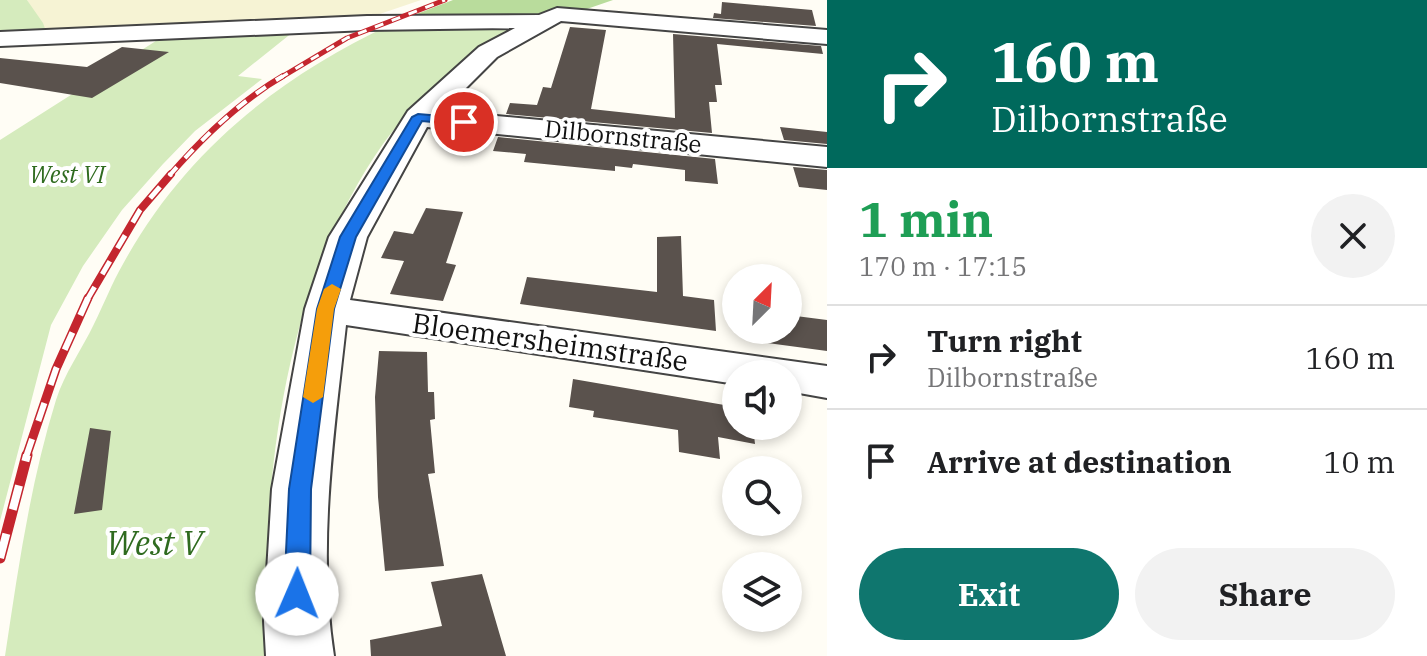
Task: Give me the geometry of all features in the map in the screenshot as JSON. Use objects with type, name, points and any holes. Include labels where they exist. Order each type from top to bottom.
[{"type":"street","points":[[300,656],[296,621],[300,489],[326,309],[348,237],[418,117],[488,52],[557,14],[827,37]]},
{"type":"street","points":[[0,39],[367,23],[539,22]]},
{"type":"street","name":"Dilbornstraße","points":[[418,117],[827,157]]},
{"type":"street","name":"Bloemersheimstraße","points":[[326,309],[722,366]]},
{"type":"street","points":[[802,378],[827,382]]},
{"type":"shaded area","points":[[27,0],[421,0],[359,21],[47,34]]},
{"type":"green space","points":[[0,0],[27,0],[47,34],[0,38]]},
{"type":"green space","points":[[453,0],[613,0],[581,11],[553,9],[530,19],[396,22]]},
{"type":"green space","name":"West V","points":[[390,25],[519,25],[445,78],[397,126],[349,200],[322,260],[300,324],[274,457],[267,591],[269,656],[5,656],[32,495],[56,400],[119,271],[147,224],[204,154],[272,94],[309,69]]},
{"type":"green space","name":"West VI","points":[[298,28],[238,76],[262,79],[195,131],[163,164],[122,210],[83,266],[51,325],[0,521],[0,140],[170,32]]},
{"type":"building","points":[[722,2],[812,10],[816,26],[713,18],[714,13],[721,14]]},
{"type":"building","points":[[570,27],[606,30],[591,109],[675,118],[673,34],[821,46],[823,54],[717,44],[722,85],[715,85],[717,102],[709,102],[712,133],[506,114],[510,103],[537,105],[543,87],[551,88]]},
{"type":"building","points":[[122,47],[169,52],[92,98],[0,83],[0,58],[87,67]]},
{"type":"building","points":[[780,127],[827,132],[827,144],[784,140]]},
{"type":"building","points":[[498,137],[715,159],[718,184],[685,181],[685,170],[633,164],[632,168],[615,166],[615,171],[524,162],[526,154],[493,151]]},
{"type":"building","points":[[793,167],[827,170],[827,190],[799,187]]},
{"type":"building","points":[[426,208],[463,212],[446,263],[456,265],[443,301],[390,294],[404,261],[381,258],[394,231],[413,234]]},
{"type":"building","points":[[681,236],[683,296],[714,300],[716,331],[520,304],[527,277],[657,292],[657,237]]},
{"type":"building","points":[[802,317],[827,320],[827,351],[776,344],[802,344]]},
{"type":"building","points":[[379,351],[427,352],[428,392],[434,392],[435,419],[430,420],[435,473],[428,474],[444,566],[385,571],[378,497],[375,397]]},
{"type":"building","points":[[573,379],[722,405],[722,438],[718,437],[720,459],[679,452],[678,430],[593,417],[594,411],[569,407]]},
{"type":"building","points":[[90,428],[111,431],[102,510],[74,514]]},
{"type":"building","points":[[734,440],[755,440],[755,444]]},
{"type":"building","points":[[482,574],[506,656],[371,656],[370,640],[442,626],[431,582]]},
{"type":"railway","points":[[280,78],[347,38],[445,0]]},
{"type":"railway","points":[[169,176],[222,121],[280,78]]},
{"type":"railway","points":[[87,299],[140,210],[171,174]]},
{"type":"railway","points":[[26,457],[56,369],[87,299]]},
{"type":"railway","points":[[0,558],[27,455]]},
{"type":"slow traffic","points":[[313,397],[326,309],[332,289]]},
{"type":"route","points":[[297,594],[300,489],[317,369],[326,309],[348,237],[418,117],[464,122]]}]
